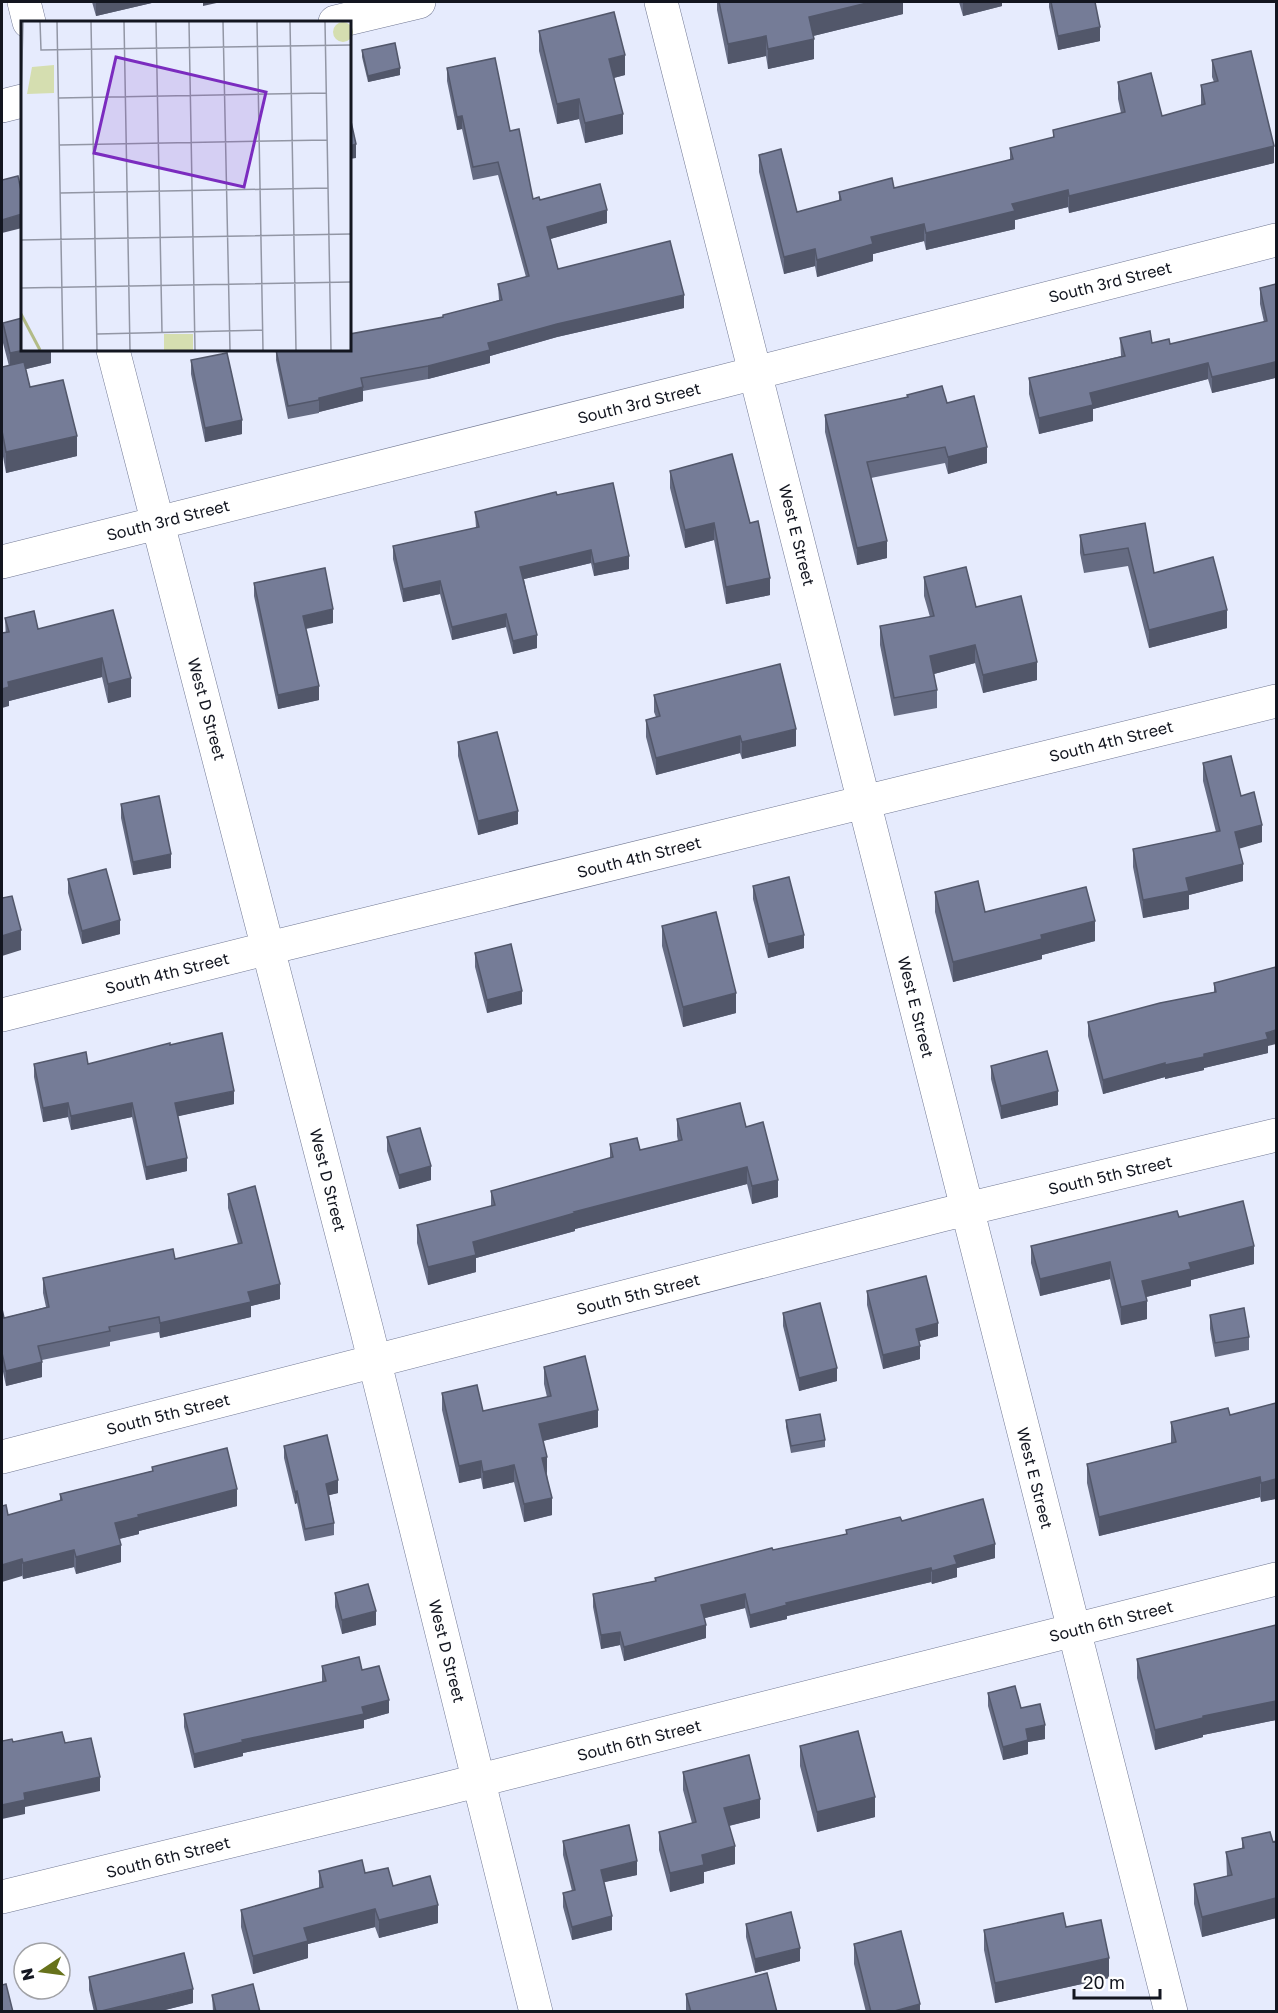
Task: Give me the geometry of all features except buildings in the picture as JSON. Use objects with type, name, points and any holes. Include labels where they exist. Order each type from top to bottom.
[{"type":"street","points":[[24,2],[29,21]]},
{"type":"street","points":[[339,21],[419,2]]},
{"type":"street","name":"West E Street","points":[[661,2],[1171,2012]]},
{"type":"street","points":[[2,106],[21,101]]},
{"type":"street","name":"South 3rd Street","points":[[2,562],[756,374],[1276,240]]},
{"type":"street","name":"West D Street","points":[[113,351],[269,948],[536,2012]]},
{"type":"street","name":"South 4th Street","points":[[2,1015],[1276,701]]},
{"type":"street","name":"South 5th Street","points":[[2,1457],[967,1209],[1276,1135]]},
{"type":"street","name":"South 6th Street","points":[[2,1897],[479,1780],[1276,1579]]}]
